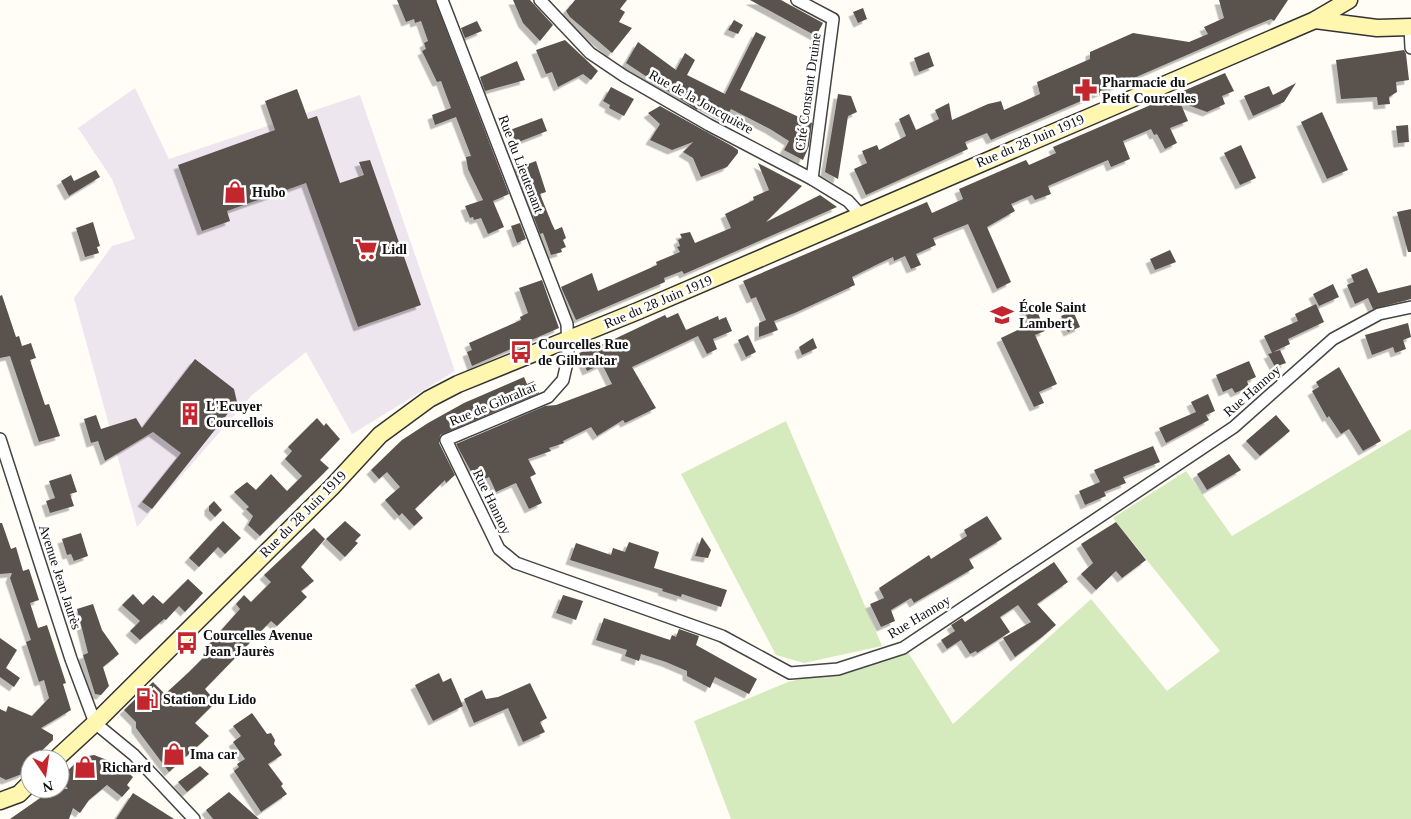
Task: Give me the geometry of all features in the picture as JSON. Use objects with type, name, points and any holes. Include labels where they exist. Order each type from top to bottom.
[{"type":"main road","name":"Rue du 28 Juin 1919","points":[[67,749],[332,487],[380,435],[423,403],[443,391],[1315,20],[1349,0]]},
{"type":"main road","points":[[1315,20],[1377,28],[1411,27]]},
{"type":"main road","points":[[0,801],[20,793]]},
{"type":"street","name":"Rue du Lieutenant","points":[[442,0],[567,324],[568,339]]},
{"type":"street","name":"Rue de la Joncquière","points":[[540,0],[590,53],[624,76],[812,179],[848,201],[860,214]]},
{"type":"street","name":"Cité Constant Druine","points":[[797,0],[833,19],[812,179]]},
{"type":"street","points":[[1411,27],[1411,48]]},
{"type":"street","name":"Rue Hannoy","points":[[446,440],[499,549],[516,563],[722,636],[790,673],[838,669],[903,648],[1234,427],[1333,339],[1379,314],[1411,307]]},
{"type":"street","name":"Rue de Gibraltar","points":[[446,440],[548,397],[563,380],[568,358],[568,339]]},
{"type":"street","name":"Avenue Jean Jaurès","points":[[0,439],[71,659],[95,723]]},
{"type":"street","points":[[95,723],[134,755],[194,819]]},
{"type":"shaded area","points":[[135,88],[169,159],[360,95],[455,371],[352,434],[306,352],[252,395],[137,527],[74,298],[112,246],[135,239],[112,179],[78,128]]},
{"type":"green space","points":[[786,421],[882,646],[804,663],[776,655],[681,474]]},
{"type":"green space","points":[[1411,429],[1411,819],[731,819],[694,721],[788,682],[908,652],[953,724],[1091,599],[1167,691],[1220,651],[1113,518],[1186,471],[1232,536]]},
{"type":"building","points":[[397,0],[435,0],[509,194],[493,201],[504,227],[488,234],[481,218],[474,220],[473,217],[470,218],[465,206],[483,200],[468,169],[466,157],[471,156],[456,117],[435,125],[432,115],[451,108],[441,81],[437,82],[422,51],[426,49],[424,43],[428,41],[421,21],[415,23],[414,19],[406,22]]},
{"type":"building","points":[[513,0],[530,0],[553,25],[540,41],[523,23]]},
{"type":"building","points":[[575,0],[627,0],[620,9],[625,12],[619,22],[632,28],[612,53],[570,17],[566,11]]},
{"type":"building","points":[[750,0],[781,0],[823,23],[816,36]]},
{"type":"building","points":[[1219,0],[1288,0],[1274,21],[1271,19],[1249,28],[991,140],[987,133],[965,142],[968,149],[866,195],[854,169],[867,163],[862,151],[877,145],[879,150],[906,136],[899,119],[909,114],[916,130],[939,119],[935,110],[949,103],[952,120],[988,104],[1001,101],[1004,110],[1040,94],[1037,82],[1090,59],[1090,52],[1133,33],[1189,42],[1208,34],[1204,27],[1224,18]]},
{"type":"building","points":[[863,8],[867,19],[858,23],[853,12]]},
{"type":"building","points":[[734,20],[743,25],[738,34],[728,30]]},
{"type":"building","points":[[477,21],[482,31],[465,38],[461,28]]},
{"type":"building","points":[[756,32],[766,37],[740,90],[812,123],[809,146],[803,160],[784,150],[789,141],[770,129],[731,109],[726,118],[700,104],[697,110],[626,63],[638,42],[676,70],[685,53],[695,60],[687,75],[725,94]]},
{"type":"building","points":[[565,40],[598,71],[591,80],[583,74],[558,87],[552,72],[546,74],[536,50]]},
{"type":"building","points":[[1404,50],[1409,80],[1396,82],[1397,92],[1389,97],[1390,104],[1378,105],[1377,97],[1341,99],[1336,60]]},
{"type":"building","points":[[929,52],[934,66],[919,72],[914,58]]},
{"type":"building","points":[[517,61],[525,80],[485,91],[480,77]]},
{"type":"building","points":[[1225,73],[1234,91],[1222,96],[1225,104],[1207,112],[1180,102],[1188,121],[1170,128],[1177,143],[1165,149],[1157,134],[1154,135],[1151,129],[1123,141],[1130,159],[1111,167],[1108,160],[1048,186],[1051,194],[1035,200],[1032,195],[1011,204],[1015,211],[987,227],[1011,282],[997,289],[968,224],[933,238],[936,245],[916,254],[921,265],[911,269],[905,256],[894,261],[893,257],[852,277],[855,285],[774,321],[778,330],[759,337],[759,323],[766,320],[756,297],[751,299],[743,281],[927,202],[932,213],[963,199],[959,189],[1026,160],[1029,165],[1056,153],[1053,147]]},
{"type":"building","points":[[1296,83],[1284,102],[1253,116],[1244,96],[1269,86],[1273,95]]},
{"type":"building","points":[[611,87],[634,99],[624,116],[609,108],[610,105],[603,101]]},
{"type":"building","points":[[297,89],[308,119],[317,116],[340,183],[364,175],[359,162],[370,160],[421,305],[358,327],[306,183],[227,211],[230,221],[202,231],[178,165],[275,130],[265,101]]},
{"type":"building","points":[[838,94],[851,96],[857,112],[848,116],[838,179],[825,172]]},
{"type":"building","points":[[660,106],[732,146],[738,150],[738,153],[727,167],[701,177],[693,158],[683,152],[693,142],[672,150],[650,140],[660,124],[648,113]]},
{"type":"building","points":[[1322,112],[1348,170],[1327,179],[1301,122]]},
{"type":"building","points":[[542,118],[547,131],[516,143],[510,130]]},
{"type":"building","points":[[1408,125],[1409,142],[1398,143],[1396,126]]},
{"type":"building","points":[[1241,145],[1256,178],[1240,185],[1224,153]]},
{"type":"building","points":[[536,161],[546,192],[540,194],[555,230],[562,227],[566,238],[563,240],[566,247],[561,249],[562,252],[551,255],[543,233],[540,234],[533,215],[533,209],[515,169]]},
{"type":"building","points":[[758,163],[802,186],[766,222],[820,195],[837,207],[684,274],[682,271],[664,278],[665,282],[576,320],[561,287],[592,273],[598,291],[657,265],[656,262],[680,252],[677,247],[680,246],[678,240],[682,238],[680,234],[690,232],[695,243],[731,228],[725,214],[754,200],[753,197],[769,190]]},
{"type":"building","points":[[96,170],[100,177],[69,196],[61,181],[71,175],[74,181]]},
{"type":"building","points":[[1411,209],[1411,252],[1408,252],[1397,212]]},
{"type":"building","points":[[93,222],[100,246],[97,247],[99,253],[85,257],[76,228]]},
{"type":"building","points":[[520,223],[526,239],[517,243],[511,226]]},
{"type":"building","points":[[1170,250],[1176,262],[1155,270],[1150,259]]},
{"type":"building","points":[[1367,268],[1378,293],[1411,285],[1411,299],[1373,309],[1368,298],[1355,304],[1347,285],[1354,282],[1351,275]]},
{"type":"building","points":[[542,280],[559,328],[472,366],[467,352],[472,350],[469,343],[521,320],[520,317],[528,313],[519,288]]},
{"type":"building","points":[[1333,284],[1339,297],[1319,306],[1313,294]]},
{"type":"building","points":[[2,295],[16,337],[19,336],[22,346],[31,343],[36,358],[30,360],[45,405],[49,404],[60,436],[39,442],[10,356],[0,358],[0,296]]},
{"type":"building","points":[[1034,303],[1045,331],[1035,335],[1057,384],[1039,392],[1044,403],[1034,407],[1001,338],[1030,324],[1023,308]]},
{"type":"building","points":[[1316,304],[1324,322],[1288,339],[1290,344],[1273,352],[1280,350],[1286,363],[1275,367],[1268,354],[1272,353],[1264,336],[1298,321],[1295,314]]},
{"type":"building","points":[[1073,311],[1080,327],[1068,332],[1061,316]]},
{"type":"building","points":[[678,313],[686,330],[718,316],[719,320],[726,317],[732,331],[713,339],[717,349],[707,354],[698,336],[632,367],[656,408],[625,423],[623,420],[597,436],[591,427],[563,441],[564,443],[549,448],[551,451],[528,459],[536,474],[530,477],[542,503],[529,509],[516,483],[496,492],[489,477],[480,481],[479,472],[473,475],[456,444],[545,406],[556,405],[612,384],[602,364],[587,371],[579,353],[606,343],[665,315],[667,318]]},
{"type":"building","points":[[1408,323],[1411,337],[1403,340],[1406,349],[1395,353],[1393,347],[1372,355],[1365,335]]},
{"type":"building","points":[[748,335],[756,352],[746,357],[738,340]]},
{"type":"building","points":[[813,338],[817,348],[802,355],[799,347]]},
{"type":"building","name":"L'Ecuyer Courcellois","points":[[195,359],[234,389],[237,402],[152,509],[142,502],[181,453],[153,432],[105,461],[98,441],[91,443],[84,419],[96,415],[101,429],[136,418],[142,428]]},
{"type":"building","points":[[1249,361],[1256,377],[1247,381],[1249,387],[1235,393],[1232,388],[1223,392],[1216,375]]},
{"type":"building","points":[[1339,367],[1381,441],[1363,451],[1349,429],[1341,434],[1329,416],[1327,418],[1312,391],[1319,387],[1316,382]]},
{"type":"building","points":[[524,377],[527,384],[534,381],[539,393],[440,435],[439,443],[455,475],[446,483],[445,480],[415,509],[423,518],[414,526],[402,513],[399,516],[385,500],[400,487],[387,472],[379,479],[371,470],[402,440],[428,423],[464,403]]},
{"type":"building","points":[[1208,394],[1215,411],[1206,415],[1209,420],[1166,443],[1159,428],[1196,412],[1191,402]]},
{"type":"building","points":[[1276,415],[1290,431],[1260,456],[1246,441]]},
{"type":"building","points":[[317,418],[324,426],[326,423],[340,439],[320,460],[329,468],[260,536],[248,525],[253,516],[246,509],[249,507],[234,492],[247,482],[256,490],[271,474],[287,491],[302,476],[285,459],[292,451],[288,447]]},
{"type":"building","points":[[1153,446],[1160,462],[1123,477],[1126,483],[1104,492],[1106,496],[1085,505],[1079,491],[1100,482],[1094,470]]},
{"type":"building","points":[[1229,454],[1241,470],[1207,490],[1197,474]]},
{"type":"building","points":[[71,474],[77,492],[70,494],[74,506],[50,513],[46,501],[55,498],[49,481]]},
{"type":"building","points":[[214,501],[222,510],[215,517],[209,511],[209,506]]},
{"type":"building","points":[[987,516],[1002,539],[969,559],[974,568],[914,603],[911,598],[891,610],[895,621],[881,627],[870,604],[884,598],[879,588],[929,555],[931,559],[967,536],[964,530]]},
{"type":"building","points":[[223,521],[241,538],[225,554],[218,547],[199,567],[189,558]]},
{"type":"building","points":[[345,521],[361,535],[355,541],[358,543],[345,557],[326,539]]},
{"type":"building","points":[[1116,522],[1146,560],[1122,578],[1116,571],[1096,590],[1081,574],[1093,563],[1081,544]]},
{"type":"building","points":[[0,523],[2,523],[11,549],[16,547],[23,571],[29,569],[39,600],[30,603],[38,628],[47,625],[66,683],[63,684],[71,710],[41,728],[53,735],[53,740],[44,749],[20,749],[20,775],[6,780],[0,777],[0,709],[6,712],[8,706],[32,716],[49,698],[44,680],[39,682],[26,642],[31,640],[10,578],[12,573],[0,574]]},
{"type":"building","points":[[314,528],[325,539],[301,567],[314,581],[301,591],[307,597],[277,626],[271,621],[205,689],[216,702],[195,723],[209,736],[169,772],[136,728],[136,722],[124,710],[153,682],[165,694],[189,672],[212,649],[208,645],[240,609],[236,604],[244,595],[251,602],[271,582],[264,575]]},
{"type":"building","points":[[81,533],[88,556],[74,561],[71,554],[67,555],[62,539]]},
{"type":"building","points":[[702,537],[711,550],[708,558],[695,556]]},
{"type":"building","points":[[629,542],[659,552],[654,568],[727,590],[721,607],[682,594],[681,597],[662,591],[663,589],[570,560],[576,543],[611,555],[613,548],[625,552]]},
{"type":"building","points":[[1054,562],[1068,582],[1037,604],[1056,625],[1042,637],[1015,657],[1003,638],[1031,622],[1018,605],[1000,617],[1010,632],[977,653],[976,651],[970,654],[961,640],[947,649],[941,640],[955,631],[951,625],[962,618],[965,622]]},
{"type":"building","points":[[188,579],[203,593],[185,612],[179,606],[166,620],[164,619],[140,640],[130,631],[140,621],[122,605],[133,594],[143,605],[153,595],[163,604]]},
{"type":"building","points":[[563,595],[583,601],[576,620],[556,613]]},
{"type":"building","points":[[93,604],[102,630],[119,654],[103,667],[109,686],[101,695],[95,694],[83,655],[88,653],[77,609]]},
{"type":"building","points":[[604,618],[670,640],[672,635],[676,637],[679,629],[699,636],[696,645],[757,679],[749,694],[715,677],[710,688],[687,676],[687,671],[666,662],[641,654],[639,661],[625,656],[627,650],[596,640]]},
{"type":"building","points":[[0,638],[17,650],[6,668],[20,678],[14,687],[0,677]]},
{"type":"building","points":[[439,673],[443,682],[451,678],[463,706],[433,721],[415,685]]},
{"type":"building","points":[[530,683],[547,718],[540,722],[545,732],[523,742],[508,708],[474,723],[464,699],[482,690],[486,699],[498,697]]},
{"type":"building","points":[[252,713],[267,734],[271,733],[275,740],[274,744],[282,755],[268,764],[283,784],[281,786],[287,794],[261,812],[234,771],[239,767],[237,764],[245,759],[233,742],[241,736],[233,726]]},
{"type":"building","points":[[94,755],[116,762],[133,777],[127,785],[130,788],[122,797],[107,785],[89,800],[80,813],[73,808],[69,819],[10,819],[39,799],[70,799],[70,768],[82,757]]},
{"type":"building","points":[[200,766],[209,774],[187,792],[178,782]]},
{"type":"building","points":[[229,792],[259,819],[213,819],[206,810]]},
{"type":"building","points":[[133,793],[152,805],[174,819],[116,819]]},
{"type":"place","name":"Pharmacie du Petit Courcelles","points":[[1086,90]]},
{"type":"place","name":"Hubo","points":[[235,192]]},
{"type":"place","name":"Lidl","points":[[366,249]]},
{"type":"place","name":"École Saint Lambert","points":[[1002,315]]},
{"type":"place","name":"Courcelles Rue de Gilbraltar","points":[[521,352]]},
{"type":"place","name":"L'Ecuyer Courcellois","points":[[190,414]]},
{"type":"place","name":"Courcelles Avenue Jean Jaurès","points":[[187,643]]},
{"type":"place","name":"Station du Lido","points":[[147,699]]},
{"type":"place","name":"Ima car","points":[[174,754]]},
{"type":"place","name":"Richard","points":[[85,767]]}]
